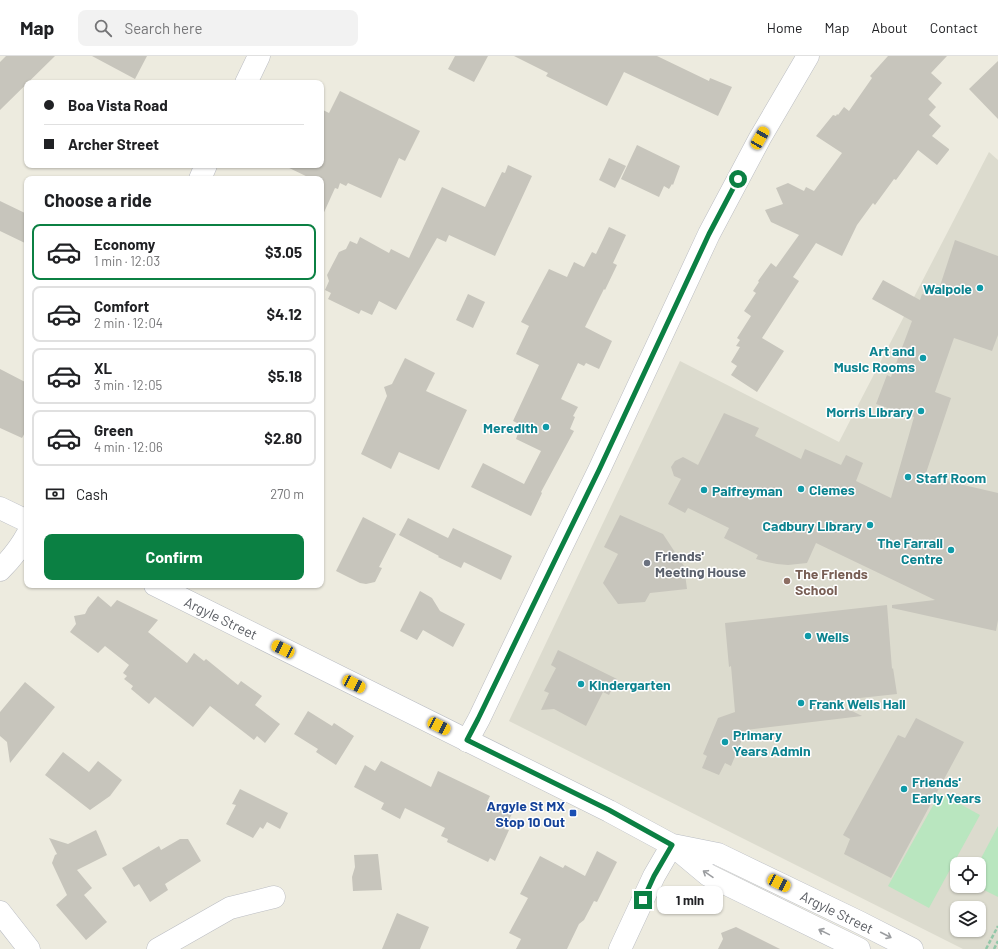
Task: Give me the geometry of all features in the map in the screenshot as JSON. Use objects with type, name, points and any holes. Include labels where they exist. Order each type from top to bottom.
[{"type":"main road","points":[[247,80],[259,56]]},
{"type":"main road","points":[[467,740],[599,470],[709,234],[760,138],[808,56]]},
{"type":"main road","points":[[0,508],[24,520]]},
{"type":"main road","points":[[0,570],[11,559],[24,540]]},
{"type":"main road","name":"Argyle Street","points":[[161,588],[609,810],[672,845],[708,875],[859,949]]},
{"type":"main road","points":[[620,949],[654,876],[672,845]]},
{"type":"main road","name":"Argyle Street","points":[[672,845],[718,854],[912,949]]},
{"type":"main road","points":[[158,949],[230,908],[274,897]]},
{"type":"main road","points":[[0,912],[29,949]]},
{"type":"path","points":[[986,949],[998,926]]},
{"type":"path","points":[[994,949],[998,941]]},
{"type":"shaded area","name":"The Friends School","points":[[989,152],[998,160],[998,949],[963,949],[509,721],[680,361],[839,442]]},
{"type":"green space","points":[[940,793],[980,815],[957,857],[950,857],[950,870],[929,908],[888,886]]},
{"type":"green space","points":[[998,826],[998,897],[986,891],[986,857],[982,857]]},
{"type":"building","points":[[6,56],[55,56],[31,80],[24,80],[24,86],[0,110],[0,62]]},
{"type":"building","points":[[92,56],[147,56],[135,79]]},
{"type":"building","points":[[455,56],[488,56],[474,82],[448,69]]},
{"type":"building","points":[[514,56],[657,56],[709,81],[710,78],[732,87],[718,116],[624,72],[607,106],[546,76],[548,73]]},
{"type":"building","points":[[888,56],[947,56],[931,73],[942,83],[928,99],[936,107],[929,115],[941,126],[932,136],[949,150],[937,165],[918,150],[896,180],[894,179],[875,205],[873,203],[857,225],[842,256],[816,243],[793,277],[799,281],[762,338],[784,351],[757,392],[731,375],[737,366],[731,362],[740,347],[736,346],[740,340],[737,338],[751,316],[744,311],[756,293],[753,291],[759,282],[758,281],[771,263],[776,267],[799,235],[771,222],[765,210],[783,204],[776,188],[788,183],[804,191],[806,187],[814,191],[842,153],[816,136],[833,115],[838,115],[844,107],[849,111],[872,78],[870,76]]},
{"type":"building","points":[[998,61],[998,119],[969,89]]},
{"type":"building","points":[[340,91],[420,131],[405,161],[399,158],[381,198],[348,183],[346,186],[340,183],[338,189],[335,188],[324,212],[324,176],[306,176],[289,168],[324,168],[324,110],[329,113]]},
{"type":"building","points":[[637,145],[680,166],[673,185],[672,184],[669,189],[664,186],[659,197],[621,179]]},
{"type":"building","points":[[609,158],[626,166],[615,188],[599,180]]},
{"type":"building","points":[[508,165],[532,176],[495,256],[449,235],[446,242],[437,238],[396,310],[379,301],[372,315],[361,310],[359,314],[328,299],[331,293],[325,290],[329,281],[327,275],[339,252],[346,249],[350,241],[357,244],[360,237],[389,253],[391,249],[409,258],[442,187],[485,207],[502,172],[505,173]]},
{"type":"building","points":[[0,201],[24,213],[24,243],[0,231]]},
{"type":"building","points":[[609,227],[626,235],[613,263],[617,265],[585,327],[612,341],[599,369],[586,363],[584,366],[578,363],[561,399],[578,407],[573,416],[575,417],[570,429],[574,431],[541,492],[542,493],[531,516],[471,487],[483,463],[524,484],[541,451],[516,439],[521,425],[513,421],[539,365],[516,354],[529,326],[521,322],[549,269],[567,277],[574,262],[584,267],[592,252],[596,254]]},
{"type":"building","points":[[955,240],[998,256],[998,335],[992,351],[954,338],[935,392],[951,398],[925,476],[998,493],[998,620],[996,631],[892,608],[892,605],[935,600],[816,543],[807,563],[788,565],[756,559],[758,555],[724,538],[729,528],[688,508],[685,513],[668,504],[681,479],[674,476],[671,467],[675,461],[683,457],[698,465],[724,413],[759,428],[755,436],[801,459],[805,449],[841,465],[846,455],[863,463],[856,481],[891,498],[914,417],[876,404],[887,375],[891,377],[912,321],[872,299],[883,280],[920,300],[922,294],[929,296],[932,286],[939,289]]},
{"type":"building","points":[[468,294],[485,302],[473,328],[456,320]]},
{"type":"building","points":[[405,358],[435,373],[426,391],[467,410],[439,470],[399,452],[391,469],[361,454],[387,396],[384,387],[392,384]]},
{"type":"building","points":[[0,369],[24,381],[24,434],[22,438],[0,428]]},
{"type":"building","name":"Friends' Meeting House","points":[[620,515],[663,534],[684,566],[687,589],[650,593],[645,602],[618,604],[603,583],[618,554],[604,547]]},
{"type":"building","points":[[363,517],[396,534],[379,567],[382,568],[375,582],[366,584],[360,583],[336,571]]},
{"type":"building","points":[[408,518],[448,538],[453,528],[512,556],[501,580],[464,562],[461,568],[399,535]]},
{"type":"building","points":[[420,591],[432,598],[440,611],[465,624],[453,647],[423,630],[417,640],[400,631]]},
{"type":"building","points":[[98,596],[111,607],[117,600],[158,620],[148,632],[187,663],[194,653],[204,661],[206,659],[238,685],[241,681],[262,696],[255,705],[280,724],[265,743],[257,736],[254,740],[210,706],[193,727],[155,697],[149,704],[131,689],[133,686],[124,679],[127,676],[123,673],[129,665],[105,646],[98,653],[70,632],[76,624],[74,616],[85,614]]},
{"type":"building","points":[[887,605],[892,669],[893,668],[897,694],[832,701],[862,716],[746,730],[731,766],[725,763],[719,775],[702,768],[707,756],[703,754],[718,718],[735,712],[725,623]]},
{"type":"building","name":"Kindergarten","points":[[558,650],[617,679],[609,695],[603,692],[586,726],[554,709],[541,710],[549,693],[544,691],[556,668],[551,665]]},
{"type":"building","points":[[25,682],[55,707],[10,763],[7,742],[0,736],[0,712]]},
{"type":"building","points":[[308,711],[332,726],[334,723],[354,736],[336,765],[316,752],[318,749],[294,734]]},
{"type":"building","name":"Friends' Early Years","points":[[916,718],[964,742],[891,878],[844,854],[850,839],[843,835],[898,735],[905,738]]},
{"type":"building","points":[[63,752],[89,772],[98,761],[122,780],[110,796],[90,810],[45,775]]},
{"type":"building","points":[[381,761],[431,787],[438,771],[490,796],[487,802],[512,814],[504,829],[509,830],[495,861],[490,858],[488,862],[447,842],[448,839],[441,836],[445,828],[405,808],[400,819],[381,809],[384,803],[354,787],[365,765],[375,771]]},
{"type":"building","points":[[240,789],[288,813],[280,829],[267,822],[263,829],[260,827],[253,838],[226,824],[236,805],[232,804]]},
{"type":"building","points":[[96,830],[107,855],[77,870],[92,888],[84,895],[107,922],[86,940],[56,905],[67,895],[52,863],[55,855],[57,854],[49,838],[68,844]]},
{"type":"building","points":[[180,839],[188,839],[201,861],[165,884],[168,890],[150,902],[139,884],[134,887],[122,868],[159,846],[161,850]]},
{"type":"building","points":[[597,851],[617,862],[597,902],[594,901],[584,920],[579,924],[567,949],[516,949],[521,939],[509,933],[528,898],[520,894],[540,856],[563,868],[565,865],[585,876]]},
{"type":"building","points":[[378,854],[382,890],[353,891],[352,877],[355,867],[354,855]]},
{"type":"building","points":[[397,913],[429,927],[420,949],[382,949]]},
{"type":"building","points":[[736,927],[780,949],[718,949],[723,939],[721,933]]},
{"type":"place","name":"Walpole","points":[[980,288]]},
{"type":"place","name":"Art and Music Rooms","points":[[923,358]]},
{"type":"place","name":"Morris Library","points":[[921,411]]},
{"type":"place","name":"Meredith","points":[[546,427]]},
{"type":"place","name":"Staff Room","points":[[908,477]]},
{"type":"place","name":"Clemes","points":[[801,489]]},
{"type":"place","name":"Palfreyman","points":[[704,490]]},
{"type":"place","name":"Cadbury Library","points":[[870,525]]},
{"type":"place","name":"The Farrall Centre","points":[[951,550]]},
{"type":"place","name":"Friends' Meeting House","points":[[647,563]]},
{"type":"place","name":"The Friends School","points":[[787,581]]},
{"type":"place","name":"Wells","points":[[808,636]]},
{"type":"place","name":"Kindergarten","points":[[581,684]]},
{"type":"place","name":"Frank Wells Hall","points":[[801,703]]},
{"type":"place","name":"Primary Years Admin","points":[[725,742]]},
{"type":"place","name":"Friends' Early Years","points":[[904,789]]},
{"type":"place","name":"Argyle St MX Stop 10 Out","points":[[573,813]]},
{"type":"route","points":[[643,900],[654,876],[672,845],[609,810],[467,740],[599,470],[709,234],[738,179]]}]
